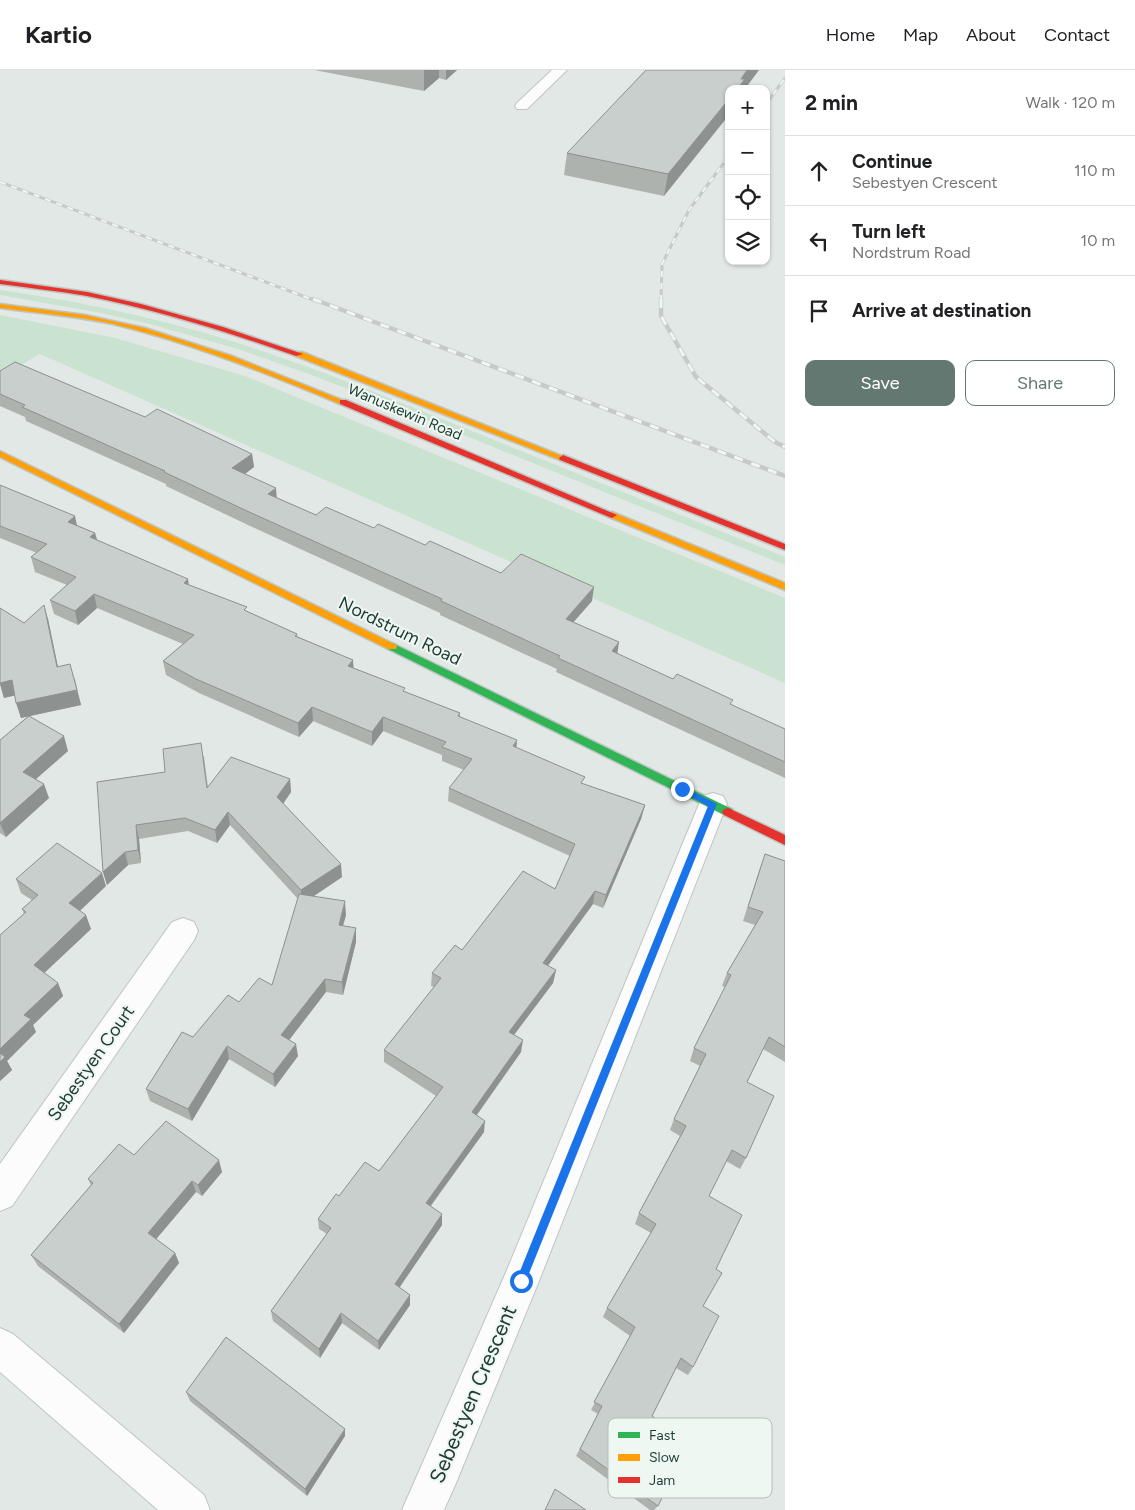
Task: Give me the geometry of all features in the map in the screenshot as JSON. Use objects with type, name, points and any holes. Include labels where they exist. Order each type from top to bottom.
[{"type":"main road","name":"Wanuskewin Road","points":[[0,282],[86,294],[145,308],[228,330],[315,359],[785,547]]},
{"type":"main road","name":"Wanuskewin Road","points":[[0,306],[112,322],[240,361],[276,374],[785,587]]},
{"type":"main road","name":"Nordstrum Road","points":[[0,454],[785,840]]},
{"type":"street","points":[[522,106],[560,70]]},
{"type":"street","name":"Sebestyen Crescent","points":[[423,1510],[525,1272],[713,804]]},
{"type":"street","name":"Sebestyen Court","points":[[0,1194],[183,931]]},
{"type":"street","points":[[0,1348],[189,1510]]},
{"type":"green space","points":[[0,290],[80,303],[160,321],[212,335],[283,358],[389,398],[785,557],[785,565],[394,407],[238,349],[154,325],[101,313],[0,295]]},
{"type":"green space","points":[[0,315],[115,338],[245,376],[785,598],[785,683],[40,354],[0,377]]},
{"type":"building","points":[[646,70],[747,70],[741,79],[745,79],[740,85],[725,85],[725,104],[668,174],[567,153]]},
{"type":"building","points":[[15,362],[145,417],[157,409],[252,454],[232,468],[276,488],[268,494],[316,515],[326,507],[374,528],[378,524],[425,545],[430,541],[501,573],[521,554],[594,587],[566,619],[619,642],[612,651],[673,679],[677,674],[733,700],[730,704],[785,729],[785,762],[558,658],[560,656],[441,601],[442,599],[22,407],[25,405],[0,394],[0,371]]},
{"type":"building","points":[[0,485],[75,516],[68,522],[95,533],[90,537],[188,579],[184,583],[247,607],[244,610],[297,634],[295,636],[353,660],[348,666],[405,688],[403,691],[460,713],[458,716],[517,740],[513,746],[585,777],[581,783],[645,805],[606,895],[595,891],[543,963],[556,970],[509,1032],[523,1040],[472,1112],[485,1121],[426,1203],[442,1214],[395,1284],[410,1295],[378,1341],[341,1313],[319,1349],[271,1311],[331,1228],[318,1219],[336,1194],[339,1196],[365,1162],[379,1171],[443,1087],[384,1050],[441,978],[432,973],[455,945],[462,950],[523,871],[555,889],[575,844],[449,788],[472,759],[442,747],[446,742],[383,717],[372,732],[312,707],[298,723],[196,679],[163,661],[194,635],[94,594],[75,611],[50,600],[76,577],[31,557],[47,544],[0,526]]},
{"type":"building","points":[[44,605],[57,667],[70,664],[77,690],[16,703],[12,680],[0,683],[0,608],[24,623]]},
{"type":"building","points":[[29,716],[64,736],[23,772],[44,784],[0,823],[0,740]]},
{"type":"building","points":[[201,743],[207,788],[231,757],[290,779],[277,797],[341,864],[301,890],[228,812],[215,830],[185,818],[136,825],[138,850],[125,852],[103,872],[97,782],[165,772],[163,749]]},
{"type":"building","points":[[57,843],[102,873],[69,903],[86,915],[34,965],[58,983],[24,1015],[31,1019],[0,1049],[0,935],[26,912],[22,909],[38,895],[16,879]]},
{"type":"building","points":[[765,854],[785,861],[785,1047],[769,1037],[747,1082],[774,1096],[746,1158],[732,1150],[709,1196],[742,1215],[716,1269],[722,1273],[703,1306],[719,1316],[693,1367],[681,1358],[652,1416],[655,1418],[608,1418],[608,1469],[580,1449],[602,1406],[594,1402],[635,1327],[607,1308],[656,1224],[639,1213],[686,1126],[674,1119],[706,1054],[694,1048],[731,975],[727,973],[763,912],[748,907]]},
{"type":"building","points":[[299,894],[345,901],[339,925],[356,928],[342,982],[325,979],[281,1035],[296,1044],[273,1074],[227,1046],[188,1109],[146,1089],[182,1032],[193,1037],[228,995],[239,1002],[259,978],[272,985]]},
{"type":"building","points":[[0,1053],[5,1057],[0,1062]]},
{"type":"building","points":[[166,1121],[219,1160],[198,1185],[192,1181],[148,1233],[175,1253],[119,1324],[31,1255],[93,1183],[88,1179],[119,1144],[134,1155]]},
{"type":"building","points":[[226,1337],[345,1429],[305,1489],[186,1392]]},
{"type":"building","points":[[555,1489],[586,1510],[545,1510]]},
{"type":"building","points":[[647,1498],[662,1498],[658,1506]]},
{"type":"railway","points":[[770,99],[785,78]]},
{"type":"railway","points":[[661,301],[662,264],[689,210],[725,161]]},
{"type":"railway","points":[[0,182],[316,301]]},
{"type":"railway","points":[[313,299],[785,476]]},
{"type":"railway","points":[[661,301],[661,316],[696,377],[775,442],[785,447]]},
{"type":"traffic: fast","points":[[392,647],[728,812]]},
{"type":"traffic: slow","points":[[0,306],[113,322],[172,338],[287,379],[343,402]]},
{"type":"traffic: slow","points":[[299,354],[563,458]]},
{"type":"traffic: slow","points":[[0,454],[392,647]]},
{"type":"traffic: slow","points":[[612,515],[785,587]]},
{"type":"traffic: jam","points":[[0,282],[87,294],[141,306],[220,328],[299,354]]},
{"type":"traffic: jam","points":[[343,402],[612,515]]},
{"type":"traffic: jam","points":[[563,458],[785,547]]},
{"type":"traffic: jam","points":[[728,812],[785,840]]},
{"type":"route","points":[[521,1281],[713,804],[682,789]]}]
